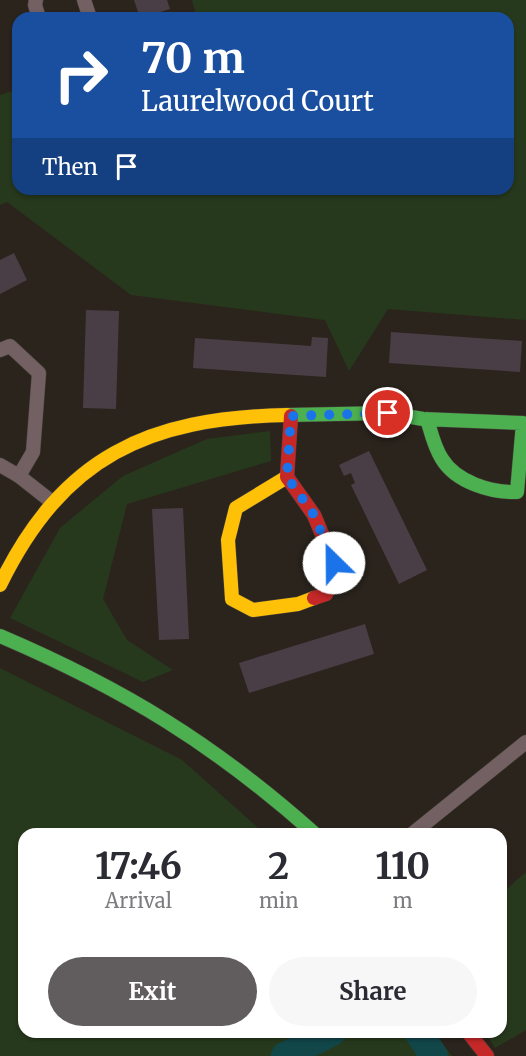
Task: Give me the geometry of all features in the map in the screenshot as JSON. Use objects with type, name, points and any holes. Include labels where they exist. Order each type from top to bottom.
[{"type":"street","points":[[0,350],[10,346],[39,373],[33,452],[19,476]]},
{"type":"street","points":[[0,585],[19,546],[52,502],[96,464],[118,450],[159,431],[207,420],[388,413],[427,419],[490,418],[523,423],[517,492],[502,494],[482,486],[447,466],[435,443],[427,419]]},
{"type":"street","points":[[287,477],[236,508],[228,540],[232,599],[253,610],[298,604],[326,594],[334,563],[314,515],[287,477],[291,416]]},
{"type":"street","points":[[0,465],[19,476],[52,502]]},
{"type":"street","points":[[0,636],[62,661],[158,712],[234,764],[308,828]]},
{"type":"street","points":[[419,828],[526,742]]},
{"type":"street","points":[[473,1038],[487,1056]]},
{"type":"green space","points":[[192,0],[526,0],[526,320],[388,309],[349,371],[325,320],[131,295],[7,202],[0,205],[0,95],[12,91],[12,195],[514,195],[514,12],[195,12]]},
{"type":"green space","points":[[270,431],[271,461],[127,504],[103,599],[127,640],[173,670],[143,682],[10,618],[60,528],[123,476],[207,439]]},
{"type":"green space","points":[[0,668],[182,760],[258,828],[18,828],[18,1038],[438,1038],[452,1056],[0,1056]]},
{"type":"green space","points":[[526,872],[526,1030],[495,1048],[489,1038],[507,1038],[507,889]]},
{"type":"building","points":[[134,0],[167,0],[170,9],[160,12],[138,12]]},
{"type":"building","points":[[14,253],[27,280],[0,294],[0,260]]},
{"type":"building","points":[[86,310],[119,311],[116,409],[83,408]]},
{"type":"building","points":[[391,332],[522,341],[520,372],[389,363]]},
{"type":"building","points":[[312,337],[328,338],[326,377],[193,368],[195,338],[311,346]]},
{"type":"building","points":[[369,451],[427,570],[399,584],[351,485],[355,483],[351,473],[344,476],[339,465]]},
{"type":"building","points":[[183,508],[189,639],[159,640],[152,509]]},
{"type":"building","points":[[365,624],[374,654],[249,693],[239,663]]},
{"type":"waterway","points":[[285,1056],[320,1038]]},
{"type":"waterway","points":[[422,1038],[434,1056]]},
{"type":"traffic: fast","points":[[287,415],[388,413],[423,419],[523,423],[517,492],[486,488],[456,474],[439,454],[431,434],[428,424],[427,419]]},
{"type":"traffic: fast","points":[[0,636],[87,677],[166,721],[241,773],[308,828]]},
{"type":"traffic: slow","points":[[0,585],[25,541],[52,504],[82,475],[115,453],[152,436],[192,425],[237,418],[287,415]]},
{"type":"traffic: slow","points":[[287,477],[236,508],[228,540],[232,599],[253,610],[298,604],[314,598]]},
{"type":"traffic: jam","points":[[291,416],[287,477],[314,515],[334,563],[326,594],[314,598]]},
{"type":"traffic: jam","points":[[473,1038],[487,1056]]},
{"type":"route","points":[[334,563],[314,515],[287,477],[291,416],[388,413]]}]
